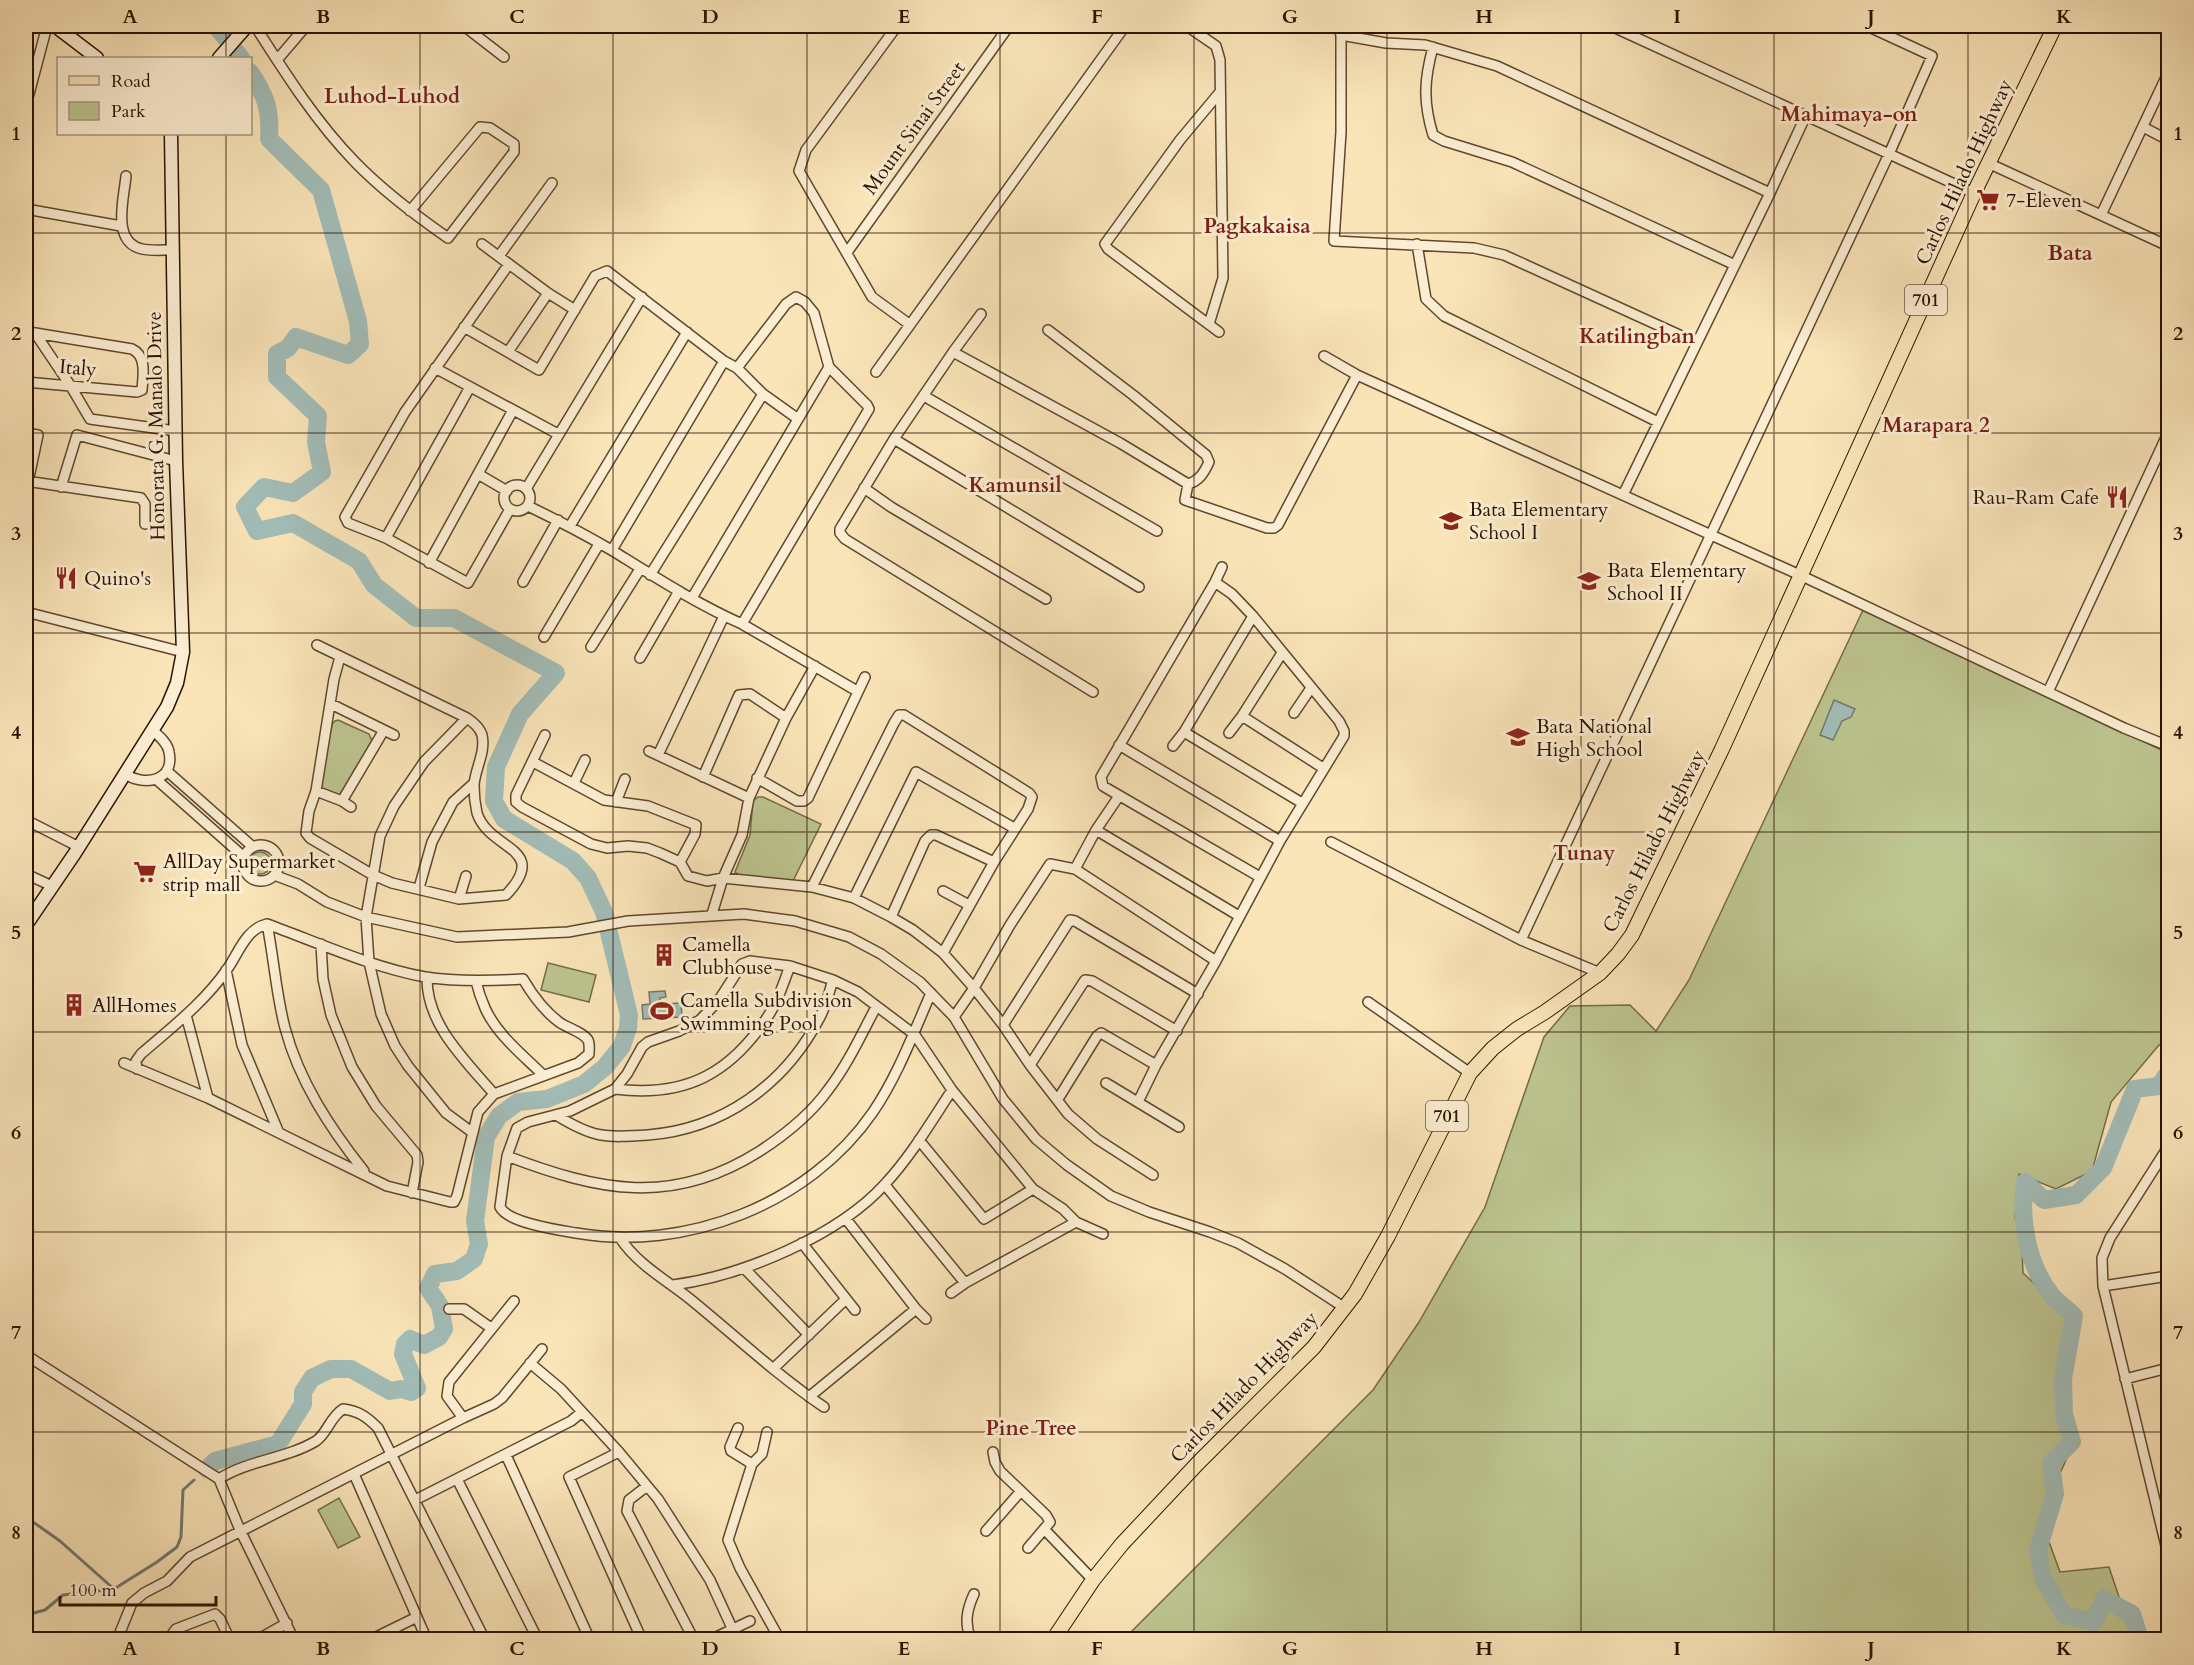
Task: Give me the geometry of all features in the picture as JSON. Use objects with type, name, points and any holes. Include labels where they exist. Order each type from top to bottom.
[{"type":"main road","name":"Carlos Hilado Highway","points":[[1053,1640],[1093,1580],[1122,1544],[1198,1462],[1314,1347],[1356,1294],[1388,1236],[1470,1073],[1493,1048],[1517,1029],[1600,973],[1632,935],[1722,749],[1974,193],[2055,26]]},
{"type":"street","points":[[26,100],[47,26]]},
{"type":"street","points":[[55,26],[96,57]]},
{"type":"street","points":[[220,57],[247,26]]},
{"type":"street","points":[[255,26],[318,118],[355,162],[410,211],[448,238],[514,152],[514,144],[490,128],[480,127],[410,211]]},
{"type":"street","points":[[278,60],[306,26]]},
{"type":"street","points":[[464,26],[504,57]]},
{"type":"street","points":[[897,26],[806,150],[799,171],[873,297],[909,324]]},
{"type":"street","name":"Mount Sinai Street","points":[[848,251],[1009,26]]},
{"type":"street","points":[[876,372],[1125,26]]},
{"type":"street","points":[[1187,26],[1212,43],[1218,50],[1223,278],[1209,324]]},
{"type":"street","points":[[1611,26],[1974,193]]},
{"type":"street","points":[[1521,940],[1889,154],[1932,56],[1881,29],[1867,26]]},
{"type":"street","points":[[1697,343],[1504,255],[1474,248],[1334,241],[1341,132],[1340,30],[1433,47],[1497,66],[1770,193]]},
{"type":"street","points":[[1433,47],[1425,83],[1426,104],[1433,135],[1444,141],[1512,162],[1735,265]]},
{"type":"street","points":[[2101,215],[2169,73]]},
{"type":"street","points":[[1219,332],[1108,249],[1105,244],[1180,140],[1220,92]]},
{"type":"street","points":[[1623,495],[1806,115]]},
{"type":"street","points":[[2143,127],[2169,140]]},
{"type":"street","name":"Honorata G. Manalo Drive","points":[[26,925],[79,847],[167,706],[177,682],[183,652],[171,250],[171,135]]},
{"type":"street","points":[[1988,163],[2169,246]]},
{"type":"street","points":[[126,176],[122,226],[130,242],[142,249],[171,250]]},
{"type":"street","points":[[499,256],[552,183]]},
{"type":"street","points":[[26,209],[122,226]]},
{"type":"street","points":[[482,244],[575,310]]},
{"type":"street","points":[[1418,244],[1426,299],[1444,316],[1658,422]]},
{"type":"street","points":[[509,264],[405,412],[345,517],[348,523],[386,538],[468,583],[510,509]]},
{"type":"street","points":[[464,327],[539,370],[595,276],[607,271],[724,361],[737,368],[763,394],[798,419]]},
{"type":"street","points":[[508,352],[548,293]]},
{"type":"street","points":[[526,489],[642,297]]},
{"type":"street","points":[[737,368],[786,304],[796,297],[805,302],[814,313],[829,367],[867,405],[869,410],[742,624]]},
{"type":"street","points":[[981,314],[894,439],[840,529],[842,537],[1093,693]]},
{"type":"street","points":[[1048,330],[1206,455],[1209,462],[1205,471],[1200,478],[1188,484]]},
{"type":"street","points":[[570,526],[687,332]]},
{"type":"street","points":[[30,333],[70,385],[90,419],[176,431]]},
{"type":"street","name":"Italy","points":[[26,382],[127,391],[142,390],[142,359],[139,352],[30,333]]},
{"type":"street","points":[[953,352],[1120,443],[1188,484]]},
{"type":"street","points":[[1324,356],[1357,375],[1802,576],[2124,728],[2169,746]]},
{"type":"street","points":[[612,550],[724,361]]},
{"type":"street","points":[[692,598],[829,367]]},
{"type":"street","points":[[435,368],[558,434]]},
{"type":"street","points":[[1188,484],[1185,500],[1267,528],[1274,528],[1278,525],[1357,375]]},
{"type":"street","points":[[386,538],[470,387]]},
{"type":"street","points":[[650,575],[763,394]]},
{"type":"street","points":[[924,396],[1157,531]]},
{"type":"street","points":[[429,563],[513,410]]},
{"type":"street","points":[[26,433],[38,435],[27,482],[141,498],[146,504],[145,524]]},
{"type":"street","points":[[2048,692],[2169,433]]},
{"type":"street","points":[[61,487],[77,435],[176,461]]},
{"type":"street","points":[[894,439],[1139,587]]},
{"type":"street","points":[[478,474],[507,491]]},
{"type":"street","points":[[516,485],[526,489],[530,497],[528,506],[517,511],[510,509],[504,501],[507,491],[516,485]]},
{"type":"street","points":[[864,488],[891,507],[1046,599]]},
{"type":"street","points":[[528,506],[570,526],[650,575],[742,624],[857,691]]},
{"type":"street","points":[[523,582],[558,520]]},
{"type":"street","points":[[544,637],[599,544]]},
{"type":"street","points":[[1222,567],[1101,777],[1103,786],[1260,878]]},
{"type":"street","points":[[591,647],[640,569]]},
{"type":"street","points":[[1138,1102],[1156,1065],[1216,962],[1280,840],[1341,742],[1344,731],[1339,721],[1253,616],[1232,594],[1215,582]]},
{"type":"street","points":[[640,658],[679,591]]},
{"type":"street","points":[[26,612],[183,652]]},
{"type":"street","points":[[724,616],[653,753],[748,798]]},
{"type":"street","points":[[1173,746],[1184,732],[1253,616]]},
{"type":"street","points":[[317,645],[467,718],[482,734],[481,757],[474,783],[478,816],[492,836],[517,852],[523,868],[506,895],[459,899],[392,883],[373,875],[310,838],[306,833],[309,811],[316,791],[334,679],[340,657]]},
{"type":"street","points":[[1229,732],[1242,716],[1282,653]]},
{"type":"street","points":[[712,914],[723,878],[742,835],[748,798],[786,718],[815,666]]},
{"type":"street","points":[[757,778],[797,801],[804,801],[808,798],[865,677]]},
{"type":"street","points":[[1294,713],[1311,688]]},
{"type":"street","points":[[703,777],[739,695],[750,694],[786,718]]},
{"type":"street","points":[[331,704],[394,735]]},
{"type":"street","points":[[812,887],[899,715],[904,716],[1032,797],[1029,806],[994,862],[943,953]]},
{"type":"street","points":[[1242,716],[1323,768]]},
{"type":"street","points":[[467,718],[424,762],[394,806],[380,836],[366,917],[369,962],[381,1014],[394,1046],[446,1113],[473,1133]]},
{"type":"street","points":[[125,774],[142,781],[157,780],[167,771],[169,751],[163,740],[152,729]]},
{"type":"street","points":[[316,791],[346,804],[384,730]]},
{"type":"street","points":[[1184,732],[1302,803]]},
{"type":"street","points":[[545,735],[516,795],[516,802],[522,807],[591,844],[607,848],[628,846],[647,848],[680,862],[688,876],[707,881],[723,878],[812,887],[854,898],[891,916],[943,953],[1003,1025],[1068,1114],[1097,1139],[1153,1175]]},
{"type":"street","points":[[1119,744],[1280,840]]},
{"type":"street","points":[[574,783],[585,760]]},
{"type":"street","points":[[533,762],[604,800],[648,806],[696,825],[695,834],[680,862]]},
{"type":"street","points":[[167,771],[253,847]]},
{"type":"street","points":[[854,898],[916,772],[1014,828]]},
{"type":"street","points":[[616,802],[625,779]]},
{"type":"street","points":[[157,780],[244,857]]},
{"type":"street","points":[[419,888],[422,870],[432,842],[453,802],[474,783]]},
{"type":"street","points":[[1075,869],[1096,830],[1119,795]]},
{"type":"street","points":[[26,819],[79,847]]},
{"type":"street","points":[[1096,830],[1239,916]]},
{"type":"street","points":[[891,916],[925,841],[931,835],[936,835],[994,862]]},
{"type":"street","points":[[1331,842],[1521,940],[1600,973]]},
{"type":"street","points":[[264,845],[273,850],[278,865],[274,875],[263,880],[252,878],[244,869],[244,857],[253,847],[264,845]]},
{"type":"street","points":[[954,1017],[1048,865],[1075,869],[1216,962]]},
{"type":"street","points":[[26,874],[52,886]]},
{"type":"street","points":[[274,875],[298,884],[327,902],[366,917],[457,937],[568,932],[616,922],[712,914],[772,916],[822,927],[849,937],[881,954],[920,982],[954,1017],[1003,1099],[1036,1139],[1067,1165],[1111,1196],[1246,1247],[1345,1308]]},
{"type":"street","points":[[459,899],[466,876]]},
{"type":"street","points":[[943,891],[969,905]]},
{"type":"street","points":[[1003,1025],[1070,920],[1198,994]]},
{"type":"street","points":[[267,924],[278,996],[295,1060],[312,1095],[337,1137],[367,1174]]},
{"type":"street","points":[[124,1063],[137,1069],[208,1098],[367,1174],[387,1186],[454,1202],[478,1112],[494,1094],[578,1063],[588,1054],[589,1042],[586,1037],[560,1023],[545,1010],[533,998],[523,978],[476,981],[427,977],[369,962],[267,924],[258,926],[248,936],[226,970],[186,1015],[141,1054],[136,1061],[137,1069]]},
{"type":"street","points":[[321,944],[323,979],[331,1015],[352,1067],[376,1106],[417,1155],[418,1162],[412,1193]]},
{"type":"street","points":[[931,993],[915,1035],[885,1093],[856,1133],[821,1168],[793,1188],[762,1205],[721,1222],[699,1228],[638,1238],[592,1236],[552,1229],[519,1220],[502,1212],[499,1201],[507,1156],[517,1128],[528,1122],[578,1108],[615,1089],[627,1074],[642,1047],[648,1042],[680,1031],[700,1020],[718,999],[742,964],[750,961],[790,966],[833,980],[858,992],[915,1035],[952,1090],[1033,1189],[1063,1209],[1076,1222],[1103,1234]]},
{"type":"street","points":[[615,1089],[653,1092],[678,1088],[705,1077],[726,1064],[750,1040],[771,1012],[790,966]]},
{"type":"street","points":[[226,970],[242,1045],[279,1133]]},
{"type":"street","points":[[427,977],[427,993],[443,1030],[494,1094]]},
{"type":"street","points":[[556,1115],[579,1130],[597,1135],[622,1137],[674,1133],[701,1125],[731,1112],[765,1088],[795,1056],[820,1018],[833,980]]},
{"type":"street","points":[[1030,1065],[1084,980],[1092,981],[1177,1031]]},
{"type":"street","points":[[476,981],[484,1007],[492,1021],[512,1045],[543,1075]]},
{"type":"street","points":[[1368,1002],[1470,1073]]},
{"type":"street","points":[[507,1156],[555,1174],[582,1181],[632,1187],[669,1187],[736,1166],[800,1122],[827,1092],[846,1065],[876,1006]]},
{"type":"street","points":[[186,1015],[208,1098]]},
{"type":"street","points":[[1058,1100],[1096,1036],[1101,1033],[1156,1065]]},
{"type":"street","points":[[1106,1083],[1179,1127]]},
{"type":"street","points":[[673,1285],[698,1282],[744,1268],[802,1243],[846,1219],[885,1185],[919,1140],[952,1090]]},
{"type":"street","points":[[919,1140],[984,1219],[1033,1189]]},
{"type":"street","points":[[2169,1147],[2103,1252],[2101,1263],[2103,1286],[2124,1379],[2169,1554]]},
{"type":"street","points":[[885,1185],[965,1283]]},
{"type":"street","points":[[846,1219],[926,1319]]},
{"type":"street","points":[[951,1293],[1076,1222]]},
{"type":"street","points":[[620,1238],[643,1266],[673,1285],[824,1407]]},
{"type":"street","points":[[802,1243],[855,1310]]},
{"type":"street","points":[[744,1268],[809,1335]]},
{"type":"street","points":[[2103,1286],[2169,1276]]},
{"type":"street","points":[[774,1368],[845,1300]]},
{"type":"street","points":[[463,1418],[447,1396],[446,1389],[449,1382],[514,1301]]},
{"type":"street","points":[[449,1309],[464,1309],[491,1328]]},
{"type":"street","points":[[809,1397],[916,1309]]},
{"type":"street","points":[[117,1640],[132,1603],[167,1581],[190,1557],[494,1404],[502,1398],[542,1348]]},
{"type":"street","points":[[26,1355],[219,1479],[240,1530],[294,1640]]},
{"type":"street","points":[[530,1364],[561,1389],[619,1452],[658,1499],[711,1580],[732,1628]]},
{"type":"street","points":[[2124,1379],[2169,1368]]},
{"type":"street","points":[[219,1479],[235,1469],[285,1455],[319,1439],[336,1413],[343,1408],[366,1416],[378,1428],[484,1640]]},
{"type":"street","points":[[415,1500],[571,1421],[582,1412]]},
{"type":"street","points":[[738,1428],[730,1447],[731,1451],[752,1464]]},
{"type":"street","points":[[767,1432],[762,1454],[752,1464],[728,1540],[740,1568],[780,1640]]},
{"type":"street","points":[[619,1452],[569,1477],[642,1640]]},
{"type":"street","points":[[993,1452],[1000,1471],[1046,1515],[1050,1522],[1028,1548]]},
{"type":"street","points":[[506,1455],[590,1640]]},
{"type":"street","points":[[354,1474],[427,1640]]},
{"type":"street","points":[[457,1479],[538,1640]]},
{"type":"street","points":[[647,1486],[629,1500],[627,1511],[694,1640]]},
{"type":"street","points":[[986,1531],[1021,1491]]},
{"type":"street","points":[[1044,1529],[1093,1580]]},
{"type":"street","points":[[971,1640],[966,1618],[974,1594]]},
{"type":"street","points":[[168,1640],[176,1629],[215,1614],[220,1619],[230,1640]]},
{"type":"street","points":[[370,1640],[417,1617]]},
{"type":"street","points":[[710,1640],[750,1621]]},
{"type":"street","points":[[257,1640],[287,1623]]},
{"type":"green space","points":[[1863,610],[2168,753],[2168,1043],[2159,1045],[2111,1102],[2092,1171],[2056,1189],[2019,1174],[2015,1217],[2022,1247],[2023,1273],[2070,1318],[2055,1386],[2078,1434],[2040,1517],[2060,1572],[2109,1567],[2133,1639],[1123,1640],[1373,1390],[1419,1322],[1485,1207],[1544,1037],[1570,1006],[1630,1005],[1656,1031],[1689,980]]},
{"type":"green space","points":[[338,720],[369,734],[372,741],[339,796],[322,790],[320,787],[332,724]]},
{"type":"green space","points":[[758,797],[763,797],[821,824],[792,883],[741,876],[735,872],[750,835],[753,801]]},
{"type":"green space","points":[[260,852],[268,855],[271,863],[268,871],[260,874],[252,871],[249,863],[252,855]]},
{"type":"green space","points":[[548,963],[596,975],[589,1002],[541,990]]},
{"type":"green space","points":[[339,1498],[360,1537],[338,1548],[318,1510]]},
{"type":"water","points":[[1834,700],[1855,709],[1851,717],[1842,721],[1833,740],[1820,735]]},
{"type":"water","name":"Camella Subdivision Swimming Pool","points":[[665,991],[666,997],[660,998],[660,1004],[681,1003],[682,1017],[643,1019],[642,1005],[650,1004],[649,992]]},
{"type":"waterway","points":[[216,26],[225,37]]},
{"type":"waterway","points":[[236,52],[240,57]]},
{"type":"waterway","points":[[207,1469],[215,1461],[278,1444],[303,1404],[303,1392],[312,1378],[331,1369],[351,1369],[390,1391],[401,1389],[411,1392],[417,1388],[403,1354],[405,1344],[410,1339],[424,1345],[439,1337],[444,1329],[440,1306],[428,1288],[435,1274],[457,1271],[474,1259],[479,1244],[475,1221],[486,1137],[499,1116],[518,1102],[547,1099],[584,1084],[605,1067],[622,1046],[628,1028],[629,1015],[604,912],[588,878],[573,861],[504,819],[494,801],[496,767],[520,714],[556,673],[454,618],[416,618],[374,585],[359,561],[293,523],[257,531],[245,507],[264,487],[293,493],[322,472],[316,442],[318,416],[277,377],[277,354],[288,348],[296,337],[348,355],[360,344],[358,321],[321,190],[269,139],[266,104],[252,75]]},
{"type":"waterway","points":[[2140,1640],[2132,1614],[2104,1599],[2094,1622],[2064,1615],[2043,1578],[2038,1550],[2055,1494],[2051,1463],[2072,1442],[2064,1414],[2063,1379],[2074,1316],[2053,1297],[2037,1272],[2027,1242],[2023,1197],[2025,1182],[2044,1200],[2076,1195],[2103,1168],[2135,1089],[2159,1086],[2168,1073]]},
{"type":"waterway","points":[[26,1615],[45,1610],[63,1595],[114,1589],[177,1547],[181,1537],[183,1490],[194,1480]]},
{"type":"waterway","points":[[26,1517],[60,1541],[114,1589]]},
{"type":"place","name":"7-Eleven","points":[[1988,200]]},
{"type":"place","name":"Rau-Ram Cafe","points":[[2117,497]]},
{"type":"place","name":"Bata Elementary School I","points":[[1451,521]]},
{"type":"place","name":"Quino's","points":[[66,578]]},
{"type":"place","name":"Bata Elementary School II","points":[[1589,581]]},
{"type":"place","name":"Bata National High School","points":[[1518,737]]},
{"type":"place","name":"AllDay Supermarket strip mall","points":[[145,872]]},
{"type":"place","name":"Camella Clubhouse","points":[[664,955]]},
{"type":"place","name":"AllHomes","points":[[74,1005]]},
{"type":"place","name":"Camella Subdivision Swimming Pool","points":[[662,1011]]},
{"type":"district","name":"Luhod-Luhod","points":[[392,96]]},
{"type":"district","name":"Mahimaya-on","points":[[1849,114]]},
{"type":"district","name":"Pagkakaisa","points":[[1257,226]]},
{"type":"district","name":"Bata","points":[[2070,253]]},
{"type":"district","name":"Katilingban","points":[[1637,336]]},
{"type":"district","name":"Marapara 2","points":[[1936,425]]},
{"type":"district","name":"Kamunsil","points":[[1015,485]]},
{"type":"district","name":"Tunay","points":[[1584,853]]},
{"type":"district","name":"Pine Tree","points":[[1031,1428]]}]
